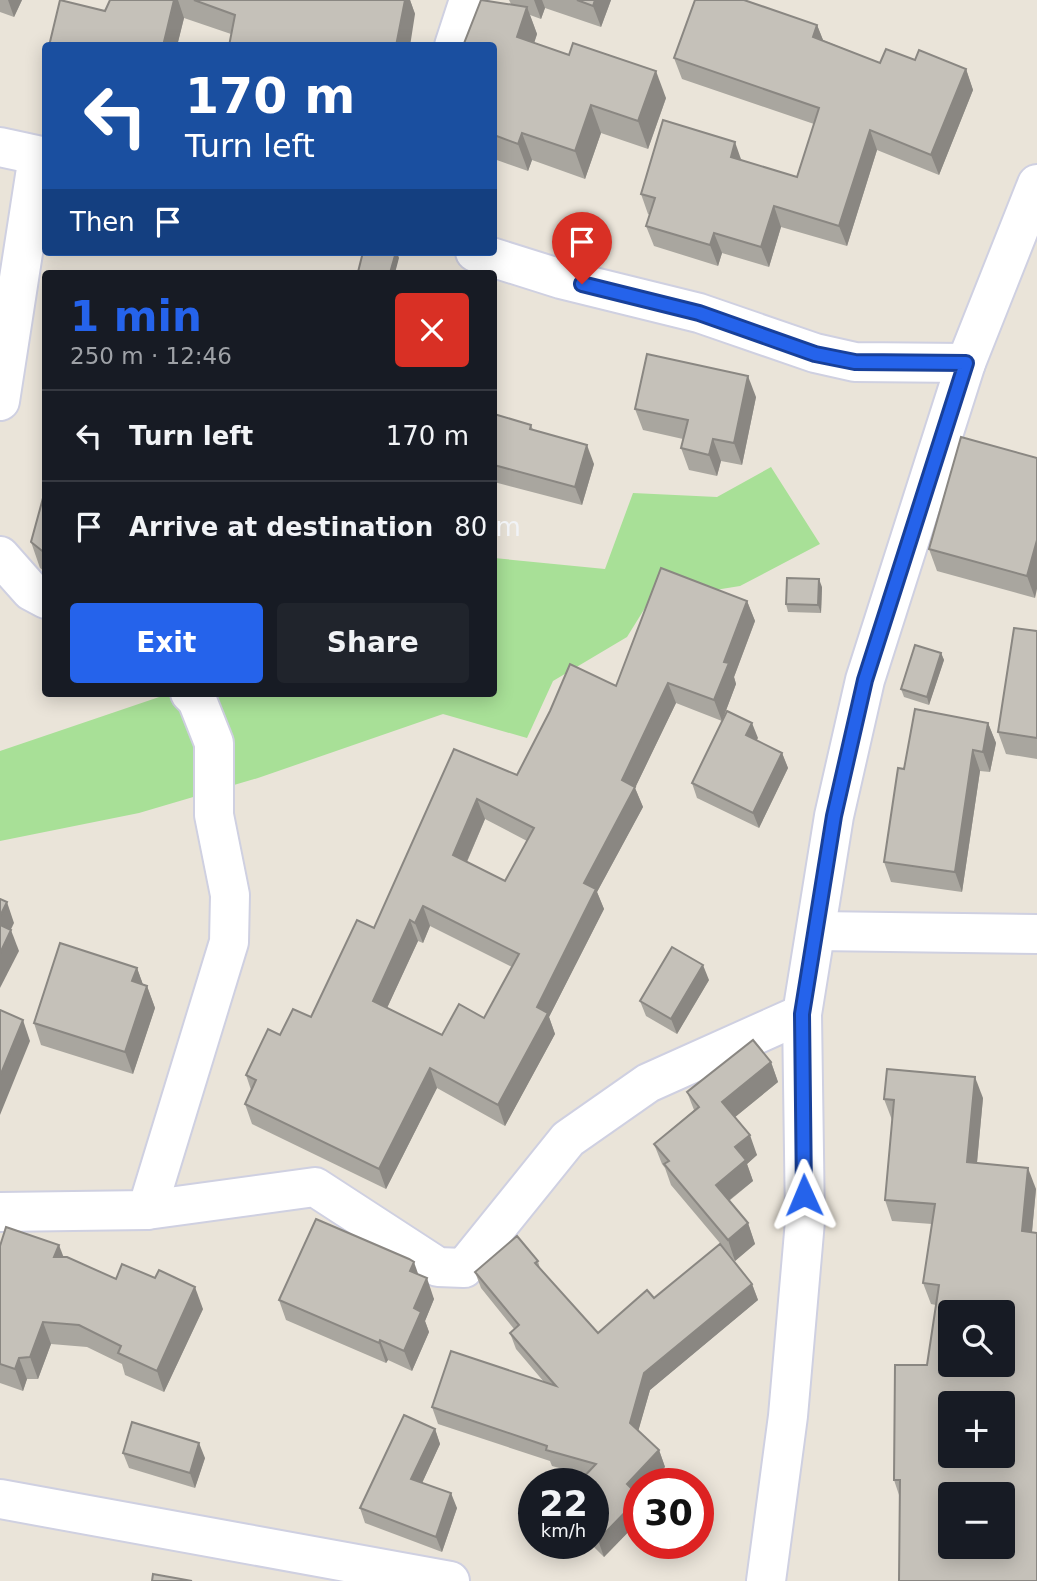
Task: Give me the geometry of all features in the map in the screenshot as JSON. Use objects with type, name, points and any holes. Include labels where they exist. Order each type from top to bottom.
[{"type":"street","points":[[455,42],[468,0]]},
{"type":"street","points":[[0,147],[42,156],[0,401]]},
{"type":"street","points":[[766,1581],[788,1416],[805,1221],[802,1014],[834,816],[865,680],[966,363],[1037,184]]},
{"type":"street","points":[[488,256],[561,279],[699,313],[815,354],[855,362],[966,363]]},
{"type":"street","points":[[0,556],[31,591],[42,597]]},
{"type":"street","points":[[147,1210],[229,942],[230,895],[214,815],[214,743],[194,697]]},
{"type":"street","points":[[816,931],[1037,934]]},
{"type":"street","points":[[0,1212],[147,1210],[315,1187],[438,1267],[464,1268],[568,1139],[648,1083],[802,1014]]},
{"type":"street","points":[[0,1499],[308,1568],[450,1581]]},
{"type":"green space","points":[[771,467],[820,544],[740,586],[709,591],[663,579],[627,637],[553,681],[527,738],[443,714],[258,778],[139,813],[0,841],[0,751],[159,697],[497,697],[497,558],[605,569],[633,493],[717,497]]},
{"type":"building","points":[[60,0],[105,11],[110,0],[174,0],[164,42],[50,42]]},
{"type":"building","points":[[194,0],[405,0],[397,42],[230,42],[235,15]]},
{"type":"building","points":[[481,0],[527,7],[517,37],[569,55],[573,43],[656,71],[638,121],[591,105],[575,151],[522,133],[518,144],[497,136],[497,42],[465,42]]},
{"type":"building","points":[[577,0],[595,0],[593,6]]},
{"type":"building","points":[[695,0],[744,0],[817,25],[813,37],[880,63],[886,49],[915,60],[919,50],[966,69],[931,155],[870,130],[839,226],[774,206],[761,247],[714,233],[710,245],[646,226],[655,198],[641,194],[663,120],[735,142],[731,157],[797,177],[819,108],[674,58]]},
{"type":"building","points":[[362,256],[395,256],[391,270],[358,270]]},
{"type":"building","points":[[647,354],[748,376],[734,443],[713,439],[709,455],[681,448],[688,420],[635,409]]},
{"type":"building","points":[[497,415],[531,425],[530,429],[587,445],[575,487],[497,466]]},
{"type":"building","points":[[961,437],[1037,458],[1037,540],[1027,576],[929,549]]},
{"type":"building","points":[[42,502],[42,551],[31,542]]},
{"type":"building","points":[[661,568],[747,601],[724,662],[729,663],[714,700],[668,683],[622,780],[635,787],[584,883],[596,889],[537,1007],[548,1013],[498,1105],[430,1068],[379,1169],[245,1104],[256,1080],[246,1075],[268,1029],[280,1035],[293,1009],[311,1017],[357,920],[374,928],[454,749],[517,775],[550,711],[570,664],[616,686]],"holes":[[[477,799],[534,828],[505,881],[453,855]],[[423,906],[519,954],[484,1018],[459,1004],[442,1035],[373,1001],[410,920],[415,923]]]},
{"type":"building","points":[[787,578],[819,579],[818,605],[786,604]]},
{"type":"building","points":[[1014,628],[1037,631],[1037,738],[998,732]]},
{"type":"building","points":[[915,645],[941,653],[927,697],[901,689]]},
{"type":"building","points":[[915,709],[988,723],[983,752],[973,750],[955,872],[884,862],[898,768],[904,769]]},
{"type":"building","points":[[727,711],[752,723],[746,735],[782,753],[753,813],[692,783]]},
{"type":"building","points":[[0,899],[7,902],[0,916]]},
{"type":"building","points":[[0,925],[11,930],[0,953]]},
{"type":"building","points":[[60,943],[137,968],[132,981],[147,986],[125,1052],[34,1023]]},
{"type":"building","points":[[672,947],[703,965],[671,1019],[640,1001]]},
{"type":"building","points":[[0,1010],[23,1020],[0,1076]]},
{"type":"building","points":[[753,1040],[771,1062],[722,1102],[750,1135],[735,1147],[746,1160],[716,1185],[748,1223],[728,1240],[664,1164],[669,1161],[654,1144],[699,1107],[687,1092]]},
{"type":"building","points":[[887,1069],[975,1077],[967,1162],[1028,1168],[1022,1231],[1037,1233],[1037,1581],[899,1581],[900,1480],[894,1480],[895,1365],[927,1365],[939,1285],[923,1283],[935,1204],[885,1200],[894,1100],[884,1099]]},
{"type":"building","points":[[316,1219],[409,1259],[414,1262],[410,1271],[427,1278],[414,1308],[421,1312],[404,1351],[279,1300]]},
{"type":"building","points":[[6,1227],[59,1245],[54,1257],[67,1257],[116,1279],[122,1264],[155,1278],[159,1270],[195,1287],[157,1371],[118,1353],[121,1346],[79,1325],[43,1322],[30,1357],[19,1358],[15,1369],[0,1364],[0,1246]]},
{"type":"building","points":[[517,1236],[538,1261],[535,1263],[598,1333],[647,1290],[654,1298],[720,1244],[752,1284],[644,1373],[630,1423],[659,1450],[642,1468],[623,1468],[623,1514],[609,1529],[609,1468],[592,1468],[596,1464],[546,1450],[547,1446],[432,1407],[451,1351],[556,1386],[510,1333],[519,1325],[475,1272]]},
{"type":"building","points":[[404,1415],[435,1429],[411,1479],[451,1493],[436,1537],[360,1508]]},
{"type":"building","points":[[132,1422],[199,1443],[190,1473],[123,1453]]},
{"type":"building","points":[[153,1574],[192,1581],[152,1581]]},
{"type":"route","points":[[582,284],[699,313],[815,354],[855,362],[966,363],[865,680],[834,816],[802,1014],[804,1195]]}]
